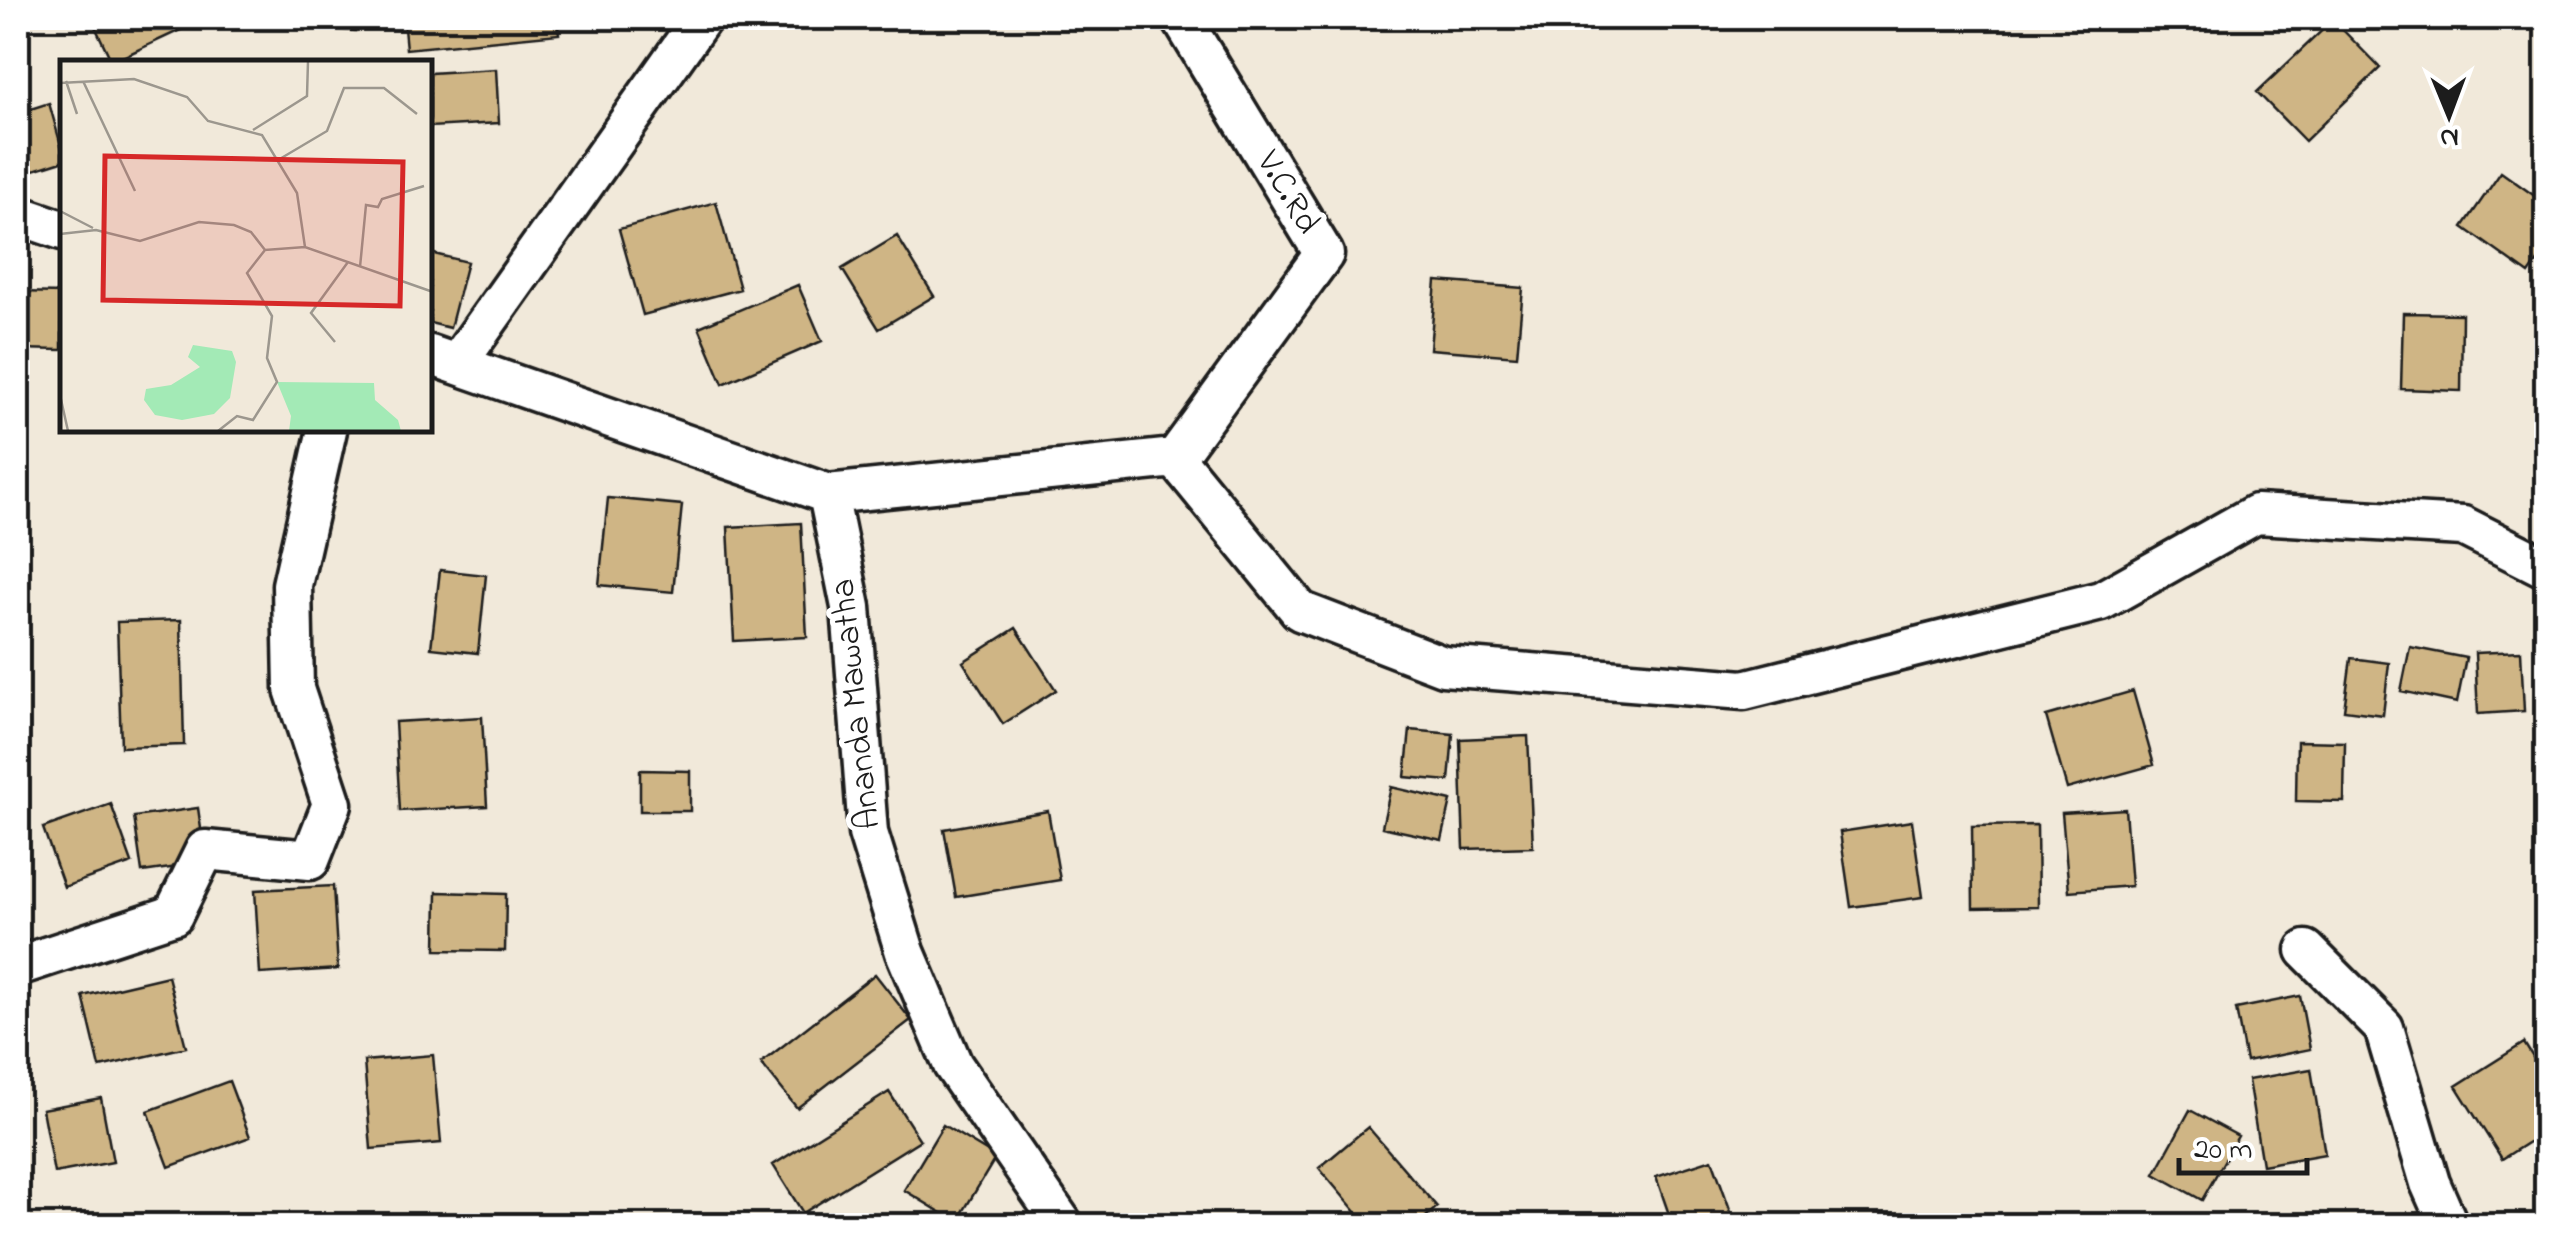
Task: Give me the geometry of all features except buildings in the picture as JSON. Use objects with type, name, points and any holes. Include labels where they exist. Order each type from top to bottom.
[{"type":"street","points":[[702,18],[443,359],[828,494],[1175,458],[1300,611],[1443,666],[1744,690],[2101,601],[2256,514],[2463,526],[2546,568]]},
{"type":"street","name":"V.C.Rd","points":[[1175,458],[1324,254],[1181,18]]},
{"type":"street","points":[[18,215],[60,229]]},
{"type":"street","points":[[18,966],[173,914],[205,850],[310,860],[332,804],[294,689],[292,585],[326,432]]},
{"type":"street","name":"Ananda Mawatha","points":[[828,494],[851,607],[868,833],[905,952],[953,1064],[1064,1226]]},
{"type":"street","points":[[2306,950],[2384,1028],[2430,1183],[2449,1226]]}]
